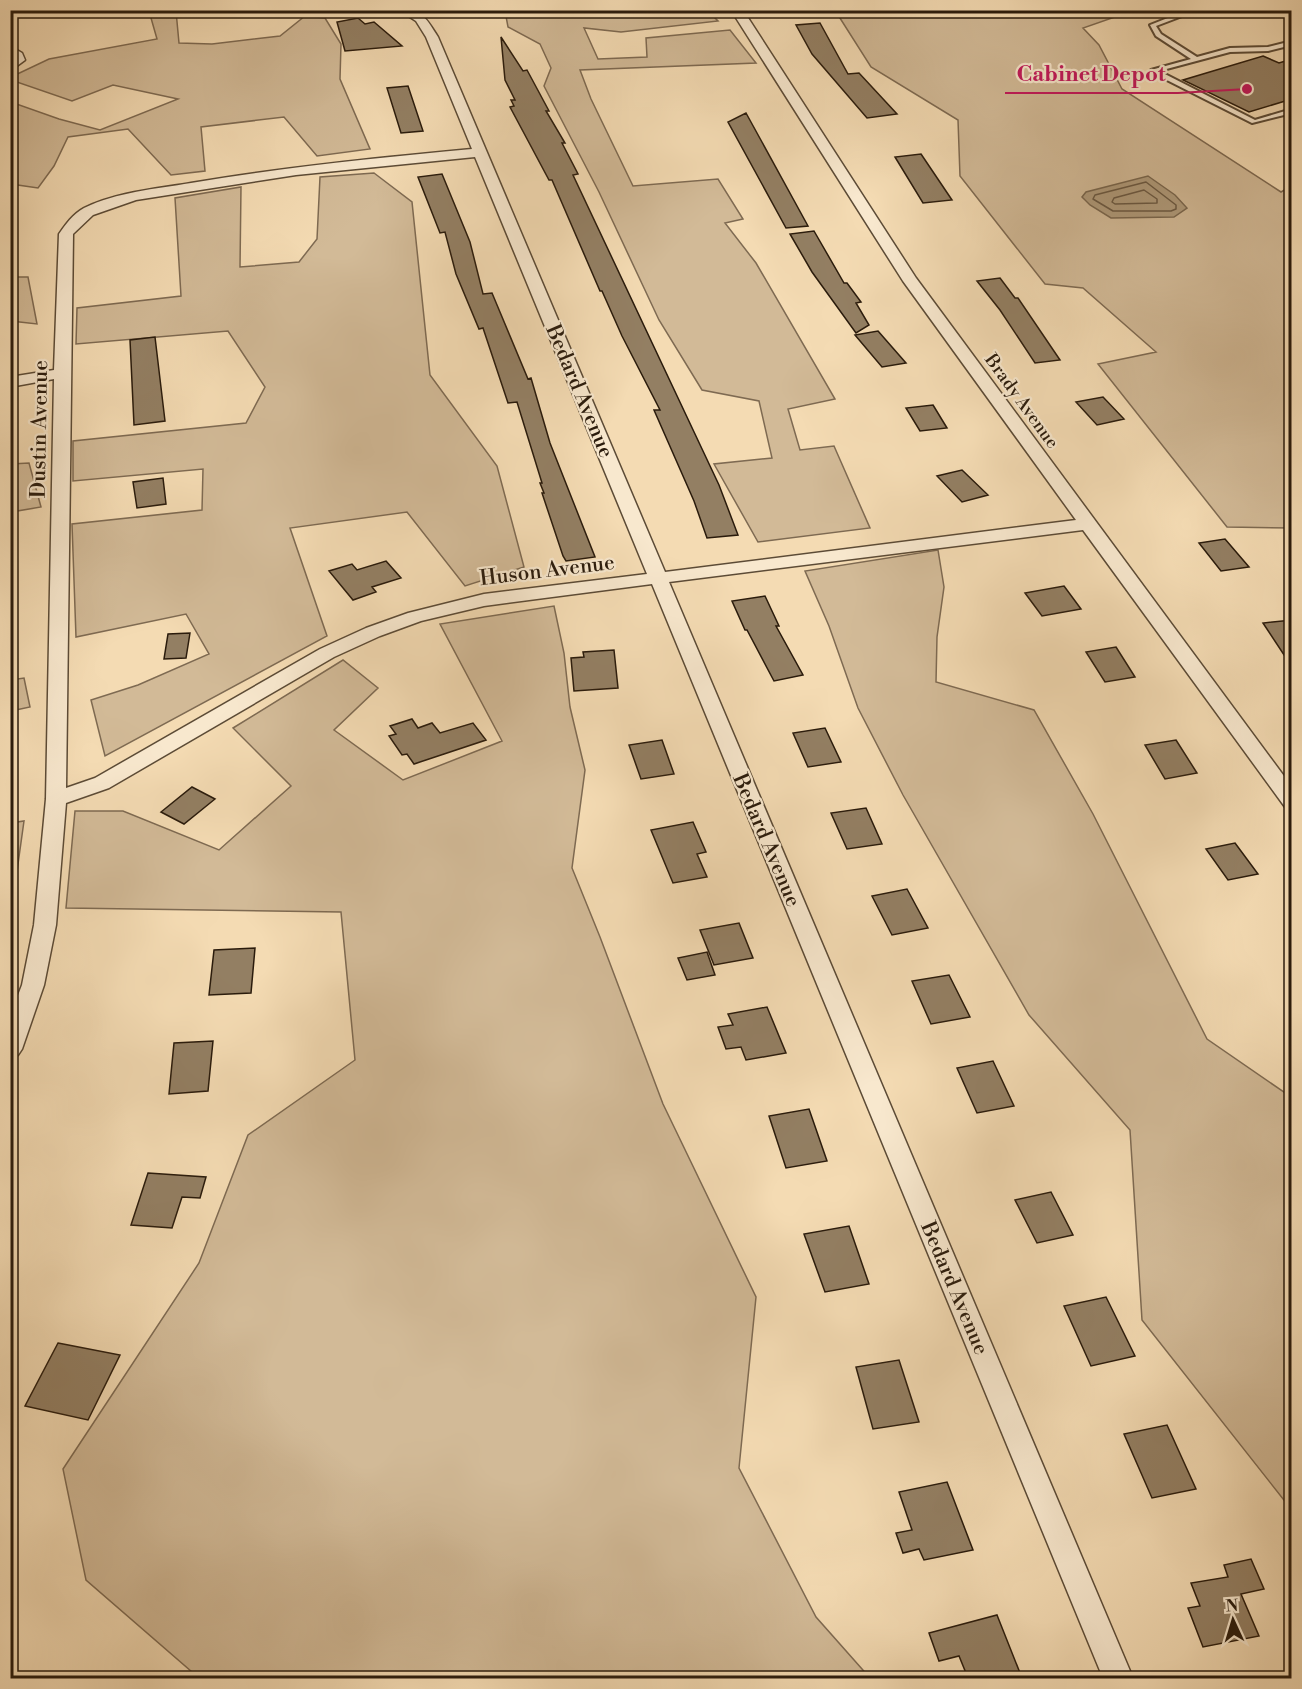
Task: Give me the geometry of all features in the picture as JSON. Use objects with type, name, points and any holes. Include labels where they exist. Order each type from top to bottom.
[{"type":"street","name":"Bedard Avenue","points":[[405,10],[420,19],[432,37],[1118,1678]]},
{"type":"street","name":"Brady Avenue","points":[[737,10],[816,130],[882,241],[1292,802]]},
{"type":"street","points":[[10,50],[18,56],[19,60],[10,67]]},
{"type":"street","name":"Dustin Avenue","points":[[10,1048],[33,985],[45,925],[56,800],[66,234],[71,225],[87,213],[108,204],[210,183],[480,152]]},
{"type":"street","points":[[10,382],[62,373]]},
{"type":"street","name":"Huson Avenue","points":[[56,800],[102,783],[327,653],[373,632],[415,617],[484,600],[1088,524]]},
{"type":"lane","points":[[1195,10],[1153,25],[1158,35],[1196,59]]},
{"type":"lane","points":[[1292,43],[1268,49],[1230,50],[1153,71],[1254,122],[1292,111]]},
{"type":"shaded area","points":[[867,10],[1132,11],[1083,28],[1099,45],[1122,89],[1281,192],[1291,186],[1291,528],[1227,527],[1098,364],[1156,352],[1083,288],[1045,284],[960,176],[958,120],[871,67],[838,15]]},
{"type":"shaded area","points":[[149,11],[176,11],[179,43],[212,44],[280,36],[305,16],[325,18],[341,44],[340,79],[370,149],[317,156],[284,117],[201,127],[205,171],[171,175],[128,129],[68,137],[54,166],[38,188],[11,184],[11,102],[59,119],[100,130],[178,99],[113,85],[72,101],[11,80],[11,77],[49,59],[157,39]]},
{"type":"shaded area","points":[[505,11],[708,11],[718,21],[621,32],[584,28],[598,59],[647,57],[646,38],[730,30],[756,63],[580,70],[591,99],[633,186],[718,179],[743,219],[725,223],[756,263],[835,399],[788,409],[800,450],[834,446],[870,528],[758,542],[714,464],[772,458],[759,401],[702,390],[659,320],[599,192],[544,86],[551,68],[540,44],[508,27]]},
{"type":"shaded area","points":[[374,173],[412,202],[430,375],[497,466],[524,567],[465,586],[407,512],[290,528],[327,636],[105,756],[91,700],[138,685],[209,654],[186,614],[76,637],[72,524],[202,510],[203,469],[73,481],[73,441],[246,423],[265,387],[228,331],[76,344],[77,308],[181,296],[175,198],[241,187],[240,267],[299,262],[317,239],[320,177]]},
{"type":"shaded area","points":[[11,277],[28,277],[37,324],[11,321]]},
{"type":"shaded area","points":[[29,463],[41,507],[11,512],[11,464]]},
{"type":"shaded area","points":[[938,550],[944,587],[937,637],[936,682],[1034,710],[1093,814],[1207,1039],[1291,1097],[1291,1509],[1142,1320],[1130,1130],[1029,1015],[903,795],[858,708],[829,626],[805,571]]},
{"type":"shaded area","points":[[554,606],[564,653],[570,707],[585,770],[572,868],[663,1104],[756,1297],[739,1468],[816,1617],[870,1678],[199,1678],[86,1580],[63,1469],[199,1263],[248,1135],[355,1060],[341,912],[66,908],[75,811],[123,811],[219,850],[291,786],[233,728],[343,660],[378,688],[334,730],[403,780],[502,741],[440,624]]},
{"type":"shaded area","points":[[24,678],[30,707],[11,711],[11,680]]},
{"type":"shaded area","points":[[24,821],[17,871],[11,872],[11,823]]},
{"type":"water","points":[[1148,176],[1175,195],[1187,208],[1174,217],[1111,218],[1082,197],[1086,192]]},
{"type":"building","points":[[358,18],[365,24],[374,22],[402,46],[345,51],[337,22]]},
{"type":"building","points":[[820,23],[848,74],[859,73],[897,114],[867,118],[812,54],[796,25]]},
{"type":"building","points":[[501,37],[523,71],[527,70],[549,111],[546,111],[565,143],[562,143],[578,174],[573,175],[719,485],[738,535],[707,538],[694,501],[654,410],[660,410],[600,291],[552,180],[549,180],[510,107],[514,106],[511,100],[515,100],[505,80]]},
{"type":"building","points":[[1263,56],[1279,63],[1292,59],[1292,99],[1249,112],[1183,80]]},
{"type":"building","points":[[408,86],[423,131],[401,133],[387,88]]},
{"type":"building","points":[[746,113],[808,226],[786,228],[728,122]]},
{"type":"building","points":[[921,154],[952,200],[923,203],[895,157]]},
{"type":"building","points":[[442,174],[470,242],[483,294],[492,293],[528,379],[531,378],[550,443],[595,557],[566,561],[563,556],[542,493],[544,493],[540,483],[542,483],[517,402],[508,403],[483,328],[479,329],[456,274],[445,232],[440,233],[418,177]]},
{"type":"building","points":[[814,231],[844,283],[847,283],[861,302],[856,303],[869,325],[856,333],[812,272],[790,234]]},
{"type":"building","points":[[1000,278],[1015,298],[1018,298],[1060,360],[1035,363],[1000,310],[977,281]]},
{"type":"building","points":[[878,331],[906,363],[882,367],[855,335]]},
{"type":"building","points":[[155,337],[165,421],[134,425],[130,340]]},
{"type":"building","points":[[1103,397],[1124,419],[1097,425],[1076,402]]},
{"type":"building","points":[[933,405],[947,428],[920,431],[906,408]]},
{"type":"building","points":[[962,470],[988,495],[962,502],[937,476]]},
{"type":"building","points":[[163,478],[166,504],[137,508],[133,482]]},
{"type":"building","points":[[1225,539],[1249,567],[1221,571],[1199,543]]},
{"type":"building","points":[[386,561],[401,578],[372,587],[376,592],[353,600],[329,571],[352,564],[357,570]]},
{"type":"building","points":[[1064,586],[1081,609],[1042,616],[1025,593]]},
{"type":"building","points":[[765,596],[779,626],[776,626],[803,675],[774,681],[745,630],[732,601]]},
{"type":"building","points":[[1292,620],[1292,667],[1263,623]]},
{"type":"building","points":[[190,633],[186,658],[164,659],[168,634]]},
{"type":"building","points":[[1116,647],[1135,677],[1105,682],[1086,652]]},
{"type":"building","points":[[614,650],[618,688],[574,691],[571,658],[584,657],[583,652]]},
{"type":"building","points":[[412,719],[418,728],[432,723],[440,733],[473,723],[486,740],[414,764],[407,754],[402,755],[389,736],[396,734],[390,726]]},
{"type":"building","points":[[825,728],[841,762],[808,767],[793,733]]},
{"type":"building","points":[[662,740],[674,774],[641,779],[629,745]]},
{"type":"building","points":[[1176,740],[1197,773],[1165,779],[1145,745]]},
{"type":"building","points":[[192,787],[215,799],[184,824],[161,812]]},
{"type":"building","points":[[866,808],[882,844],[847,849],[831,813]]},
{"type":"building","points":[[693,822],[706,852],[697,854],[707,877],[673,883],[651,830]]},
{"type":"building","points":[[1235,843],[1258,874],[1228,880],[1206,849]]},
{"type":"building","points":[[907,889],[928,928],[892,935],[872,896]]},
{"type":"building","points":[[739,923],[753,958],[714,965],[700,930]]},
{"type":"building","points":[[255,948],[251,993],[209,995],[214,950]]},
{"type":"building","points":[[707,952],[715,975],[687,980],[678,958]]},
{"type":"building","points":[[949,975],[970,1017],[931,1024],[912,981]]},
{"type":"building","points":[[767,1007],[786,1053],[746,1060],[741,1047],[726,1049],[718,1027],[733,1025],[728,1014]]},
{"type":"building","points":[[213,1041],[208,1091],[169,1094],[174,1043]]},
{"type":"building","points":[[993,1061],[1014,1106],[977,1113],[957,1068]]},
{"type":"building","points":[[809,1109],[827,1161],[786,1168],[769,1116]]},
{"type":"building","points":[[148,1173],[206,1177],[200,1198],[182,1197],[172,1228],[131,1225]]},
{"type":"building","points":[[1051,1192],[1073,1235],[1037,1243],[1015,1200]]},
{"type":"building","points":[[849,1226],[869,1284],[825,1292],[804,1234]]},
{"type":"building","points":[[1106,1297],[1135,1356],[1091,1366],[1064,1306]]},
{"type":"building","points":[[58,1343],[120,1355],[88,1420],[25,1406]]},
{"type":"building","points":[[899,1360],[919,1422],[873,1429],[856,1367]]},
{"type":"building","points":[[1167,1425],[1196,1489],[1152,1498],[1124,1434]]},
{"type":"building","points":[[947,1482],[973,1550],[924,1560],[919,1549],[903,1553],[896,1533],[912,1530],[899,1492]]},
{"type":"building","points":[[1251,1559],[1264,1589],[1241,1594],[1259,1636],[1203,1647],[1188,1608],[1200,1606],[1191,1583],[1228,1577],[1224,1565]]},
{"type":"building","points":[[997,1615],[1022,1678],[968,1678],[959,1656],[939,1661],[929,1633]]},
{"type":"place","name":"Cabinet Depot","points":[[1247,89]]}]
